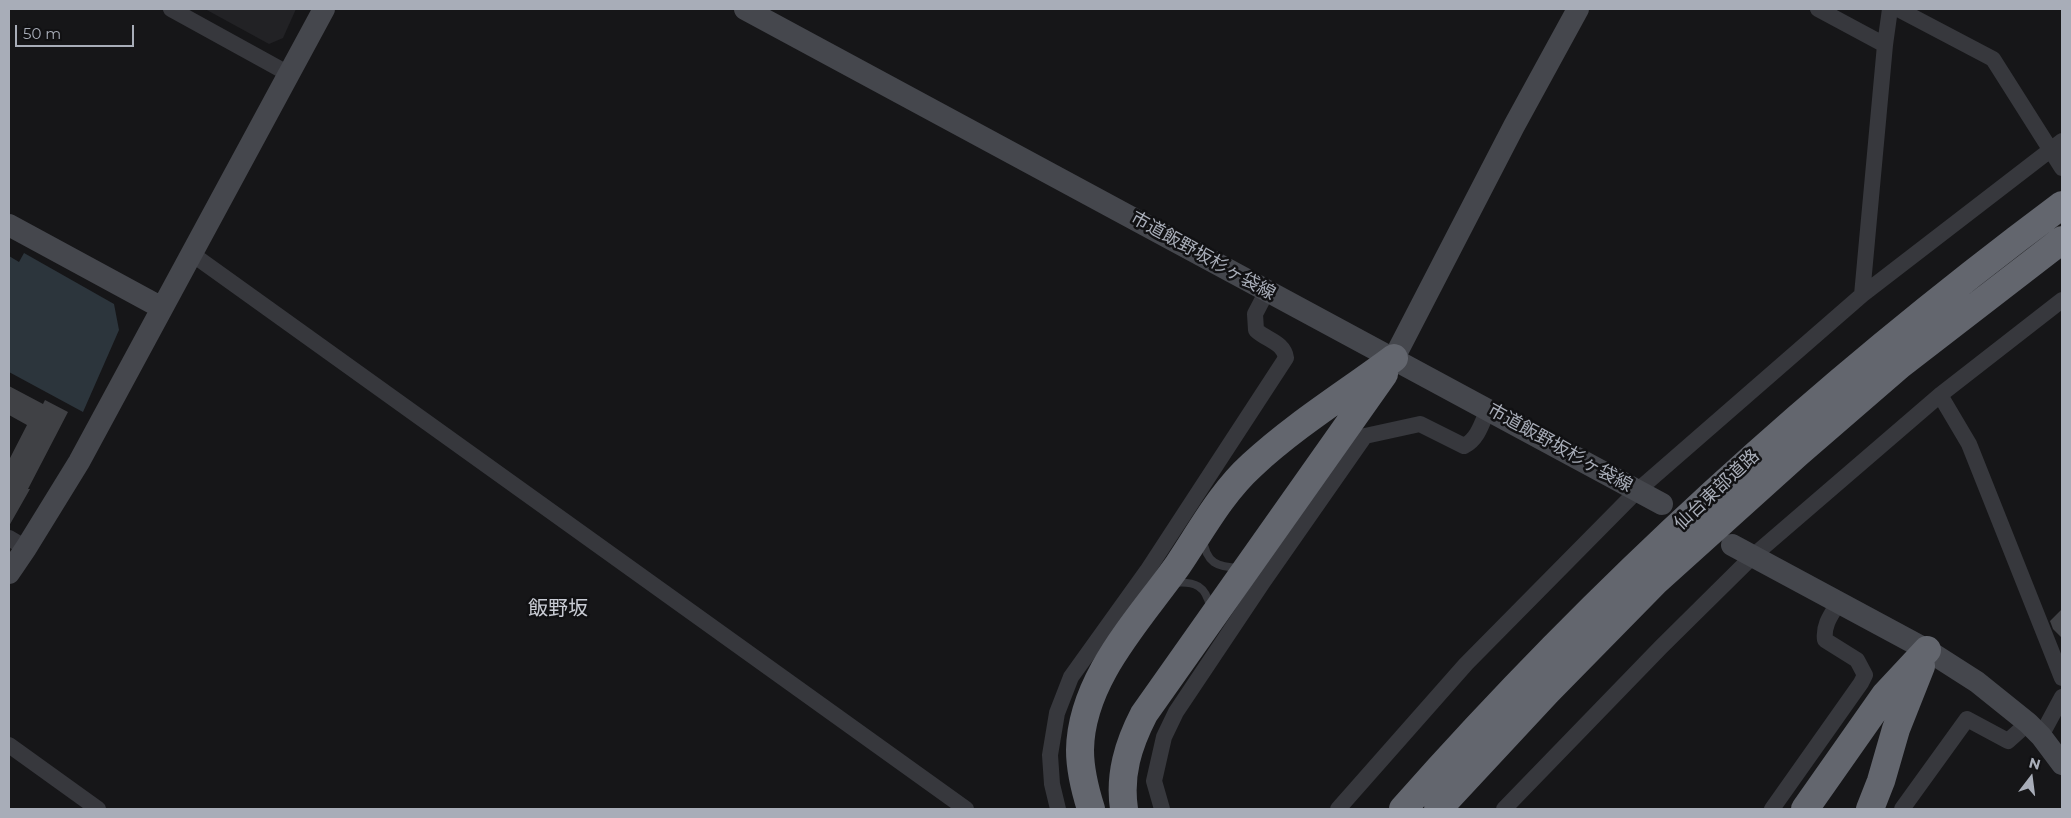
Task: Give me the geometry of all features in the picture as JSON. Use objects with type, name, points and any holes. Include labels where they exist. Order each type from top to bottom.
[{"type":"highway","name":"仙台東部道路","points":[[1403,809],[1526,674],[1618,582],[1778,433],[1980,266],[2062,205]]},
{"type":"highway","name":"仙台東部道路","points":[[1438,809],[1541,699],[1657,580],[1798,453],[1900,365],[2062,240]]},
{"type":"highway","points":[[1091,809],[1082,776],[1080,750],[1087,712],[1095,688],[1106,667],[1163,587],[1223,496],[1251,465],[1291,432],[1394,358]]},
{"type":"highway","points":[[1124,809],[1123,784],[1125,761],[1131,739],[1156,695],[1394,358]]},
{"type":"highway","points":[[1462,809],[1657,580]]},
{"type":"highway","points":[[1384,809],[1517,666],[1618,582]]},
{"type":"highway","points":[[1805,809],[1885,695],[1927,650]]},
{"type":"highway","points":[[1870,809],[1884,774],[1899,722],[1927,650]]},
{"type":"street","points":[[171,9],[289,74]]},
{"type":"street","points":[[9,573],[17,543],[79,462],[324,9]]},
{"type":"street","name":"市道飯野坂杉ヶ袋線","points":[[745,9],[1662,504]]},
{"type":"street","points":[[1394,358],[1514,126],[1578,9]]},
{"type":"street","points":[[1818,9],[1885,45]]},
{"type":"street","points":[[1862,295],[1890,9]]},
{"type":"street","points":[[1898,9],[1993,59],[2056,145],[2062,168]]},
{"type":"street","points":[[1338,809],[1466,664],[1637,491],[1862,295],[2056,145]]},
{"type":"street","points":[[9,224],[162,308]]},
{"type":"street","points":[[192,254],[966,809]]},
{"type":"street","points":[[1058,809],[1052,784],[1050,755],[1057,713],[1071,677],[1147,571],[1286,358],[1281,346],[1262,337],[1256,330],[1255,314],[1267,291]]},
{"type":"street","points":[[1504,809],[1754,556],[1940,395],[2062,300]]},
{"type":"street","points":[[1940,395],[1969,444],[2062,678]]},
{"type":"street","points":[[1162,809],[1154,781],[1164,736],[1176,712],[1263,582],[1365,436],[1420,424],[1464,446],[1472,442],[1476,436],[1488,409]]},
{"type":"street","points":[[1732,545],[1927,650],[1978,682],[2035,730],[2062,764]]},
{"type":"street","points":[[1772,809],[1865,675],[1857,660],[1825,640],[1824,631],[1828,619],[1839,602]]},
{"type":"street","points":[[1902,809],[1967,719],[2008,741],[2035,730],[2062,697]]},
{"type":"street","points":[[9,746],[98,809]]},
{"type":"lane","points":[[1203,528],[1205,551],[1210,560],[1218,566],[1246,568]]},
{"type":"lane","points":[[1163,587],[1175,582],[1186,582],[1204,589],[1208,596],[1210,607],[1209,621]]},
{"type":"shaded area","points":[[205,9],[296,9],[283,38],[269,44]]},
{"type":"shaded area","points":[[24,253],[114,304],[119,330],[83,412],[9,372],[9,256],[19,262]]},
{"type":"building","points":[[9,386],[43,404],[45,400],[68,412],[28,489],[30,489],[9,526],[9,460],[27,425],[9,415]]},
{"type":"building","points":[[2062,609],[2062,638],[2053,629],[2050,621]]},
{"type":"district","name":"飯野坂","points":[[558,609]]}]
